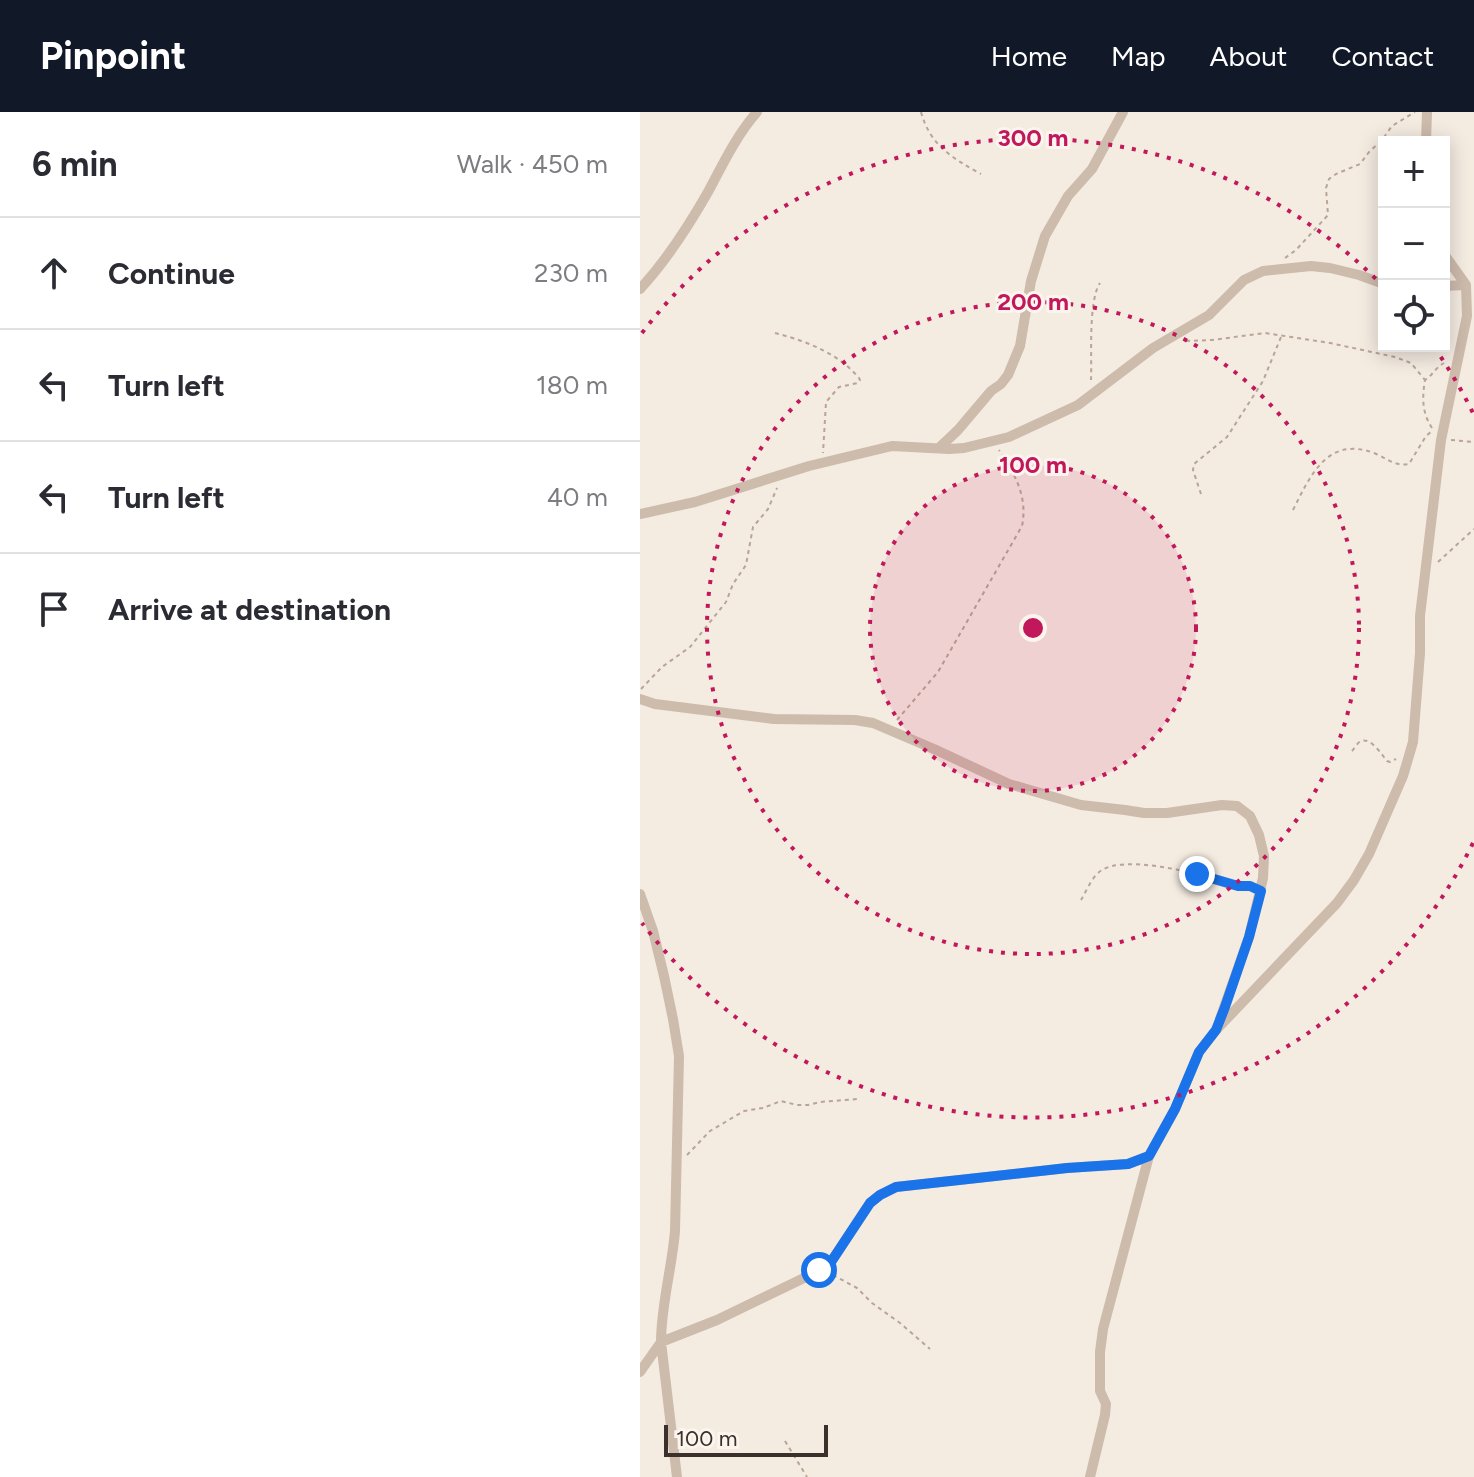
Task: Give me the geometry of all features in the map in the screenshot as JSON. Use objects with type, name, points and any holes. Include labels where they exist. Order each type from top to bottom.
[{"type":"street","points":[[640,289],[660,268],[676,244],[738,137],[757,112]]},
{"type":"street","points":[[939,448],[1008,375],[1020,346],[1031,281],[1045,236],[1068,196],[1092,169],[1123,112]]},
{"type":"street","points":[[1426,136],[1427,112]]},
{"type":"street","points":[[1090,1477],[1106,1404],[1100,1391],[1103,1329],[1149,1156],[1175,1109],[1199,1052],[1216,1030],[1337,903],[1354,880],[1369,854],[1403,776],[1413,742],[1424,572],[1441,440],[1467,316],[1466,285],[1450,262]]},
{"type":"street","points":[[640,514],[695,502],[783,473],[892,446],[964,448],[1022,431],[1066,412],[1091,396],[1153,348],[1209,315],[1244,280],[1263,271],[1311,266],[1330,268],[1378,282]]},
{"type":"street","points":[[1450,286],[1466,285]]},
{"type":"street","points":[[640,699],[655,704],[774,719],[855,720],[887,728],[1009,784],[1081,805],[1144,813],[1237,806],[1250,816],[1259,835],[1264,856],[1261,891],[1239,970],[1216,1030]]},
{"type":"street","points":[[640,894],[664,976],[679,1056],[675,1231],[661,1323],[677,1477]]},
{"type":"street","points":[[640,1372],[661,1342],[695,1330],[831,1262],[870,1203],[896,1187],[1128,1164],[1149,1156]]},
{"type":"path","points":[[921,112],[931,137],[953,158],[981,174]]},
{"type":"path","points":[[1263,271],[1291,255],[1326,219],[1329,179],[1362,162],[1392,126],[1415,112]]},
{"type":"path","points":[[1091,396],[1093,302],[1100,283]]},
{"type":"path","points":[[775,333],[795,338],[839,358],[860,380],[839,387],[826,402],[823,462]]},
{"type":"path","points":[[1177,343],[1265,333],[1395,357],[1411,363],[1425,380],[1425,417],[1441,440],[1474,442]]},
{"type":"path","points":[[1201,494],[1195,479],[1194,464],[1227,437],[1263,381],[1282,336]]},
{"type":"path","points":[[1425,380],[1436,368],[1452,359]]},
{"type":"path","points":[[1293,510],[1316,468],[1334,453],[1354,447],[1402,465],[1409,464],[1433,430]]},
{"type":"path","points":[[887,728],[938,672],[1022,526],[1025,515],[1019,482],[993,442]]},
{"type":"path","points":[[640,689],[662,667],[684,653],[726,602],[733,584],[746,565],[753,527],[768,509],[783,473]]},
{"type":"path","points":[[1424,572],[1474,529]]},
{"type":"path","points":[[1352,751],[1366,740],[1387,761],[1399,758]]},
{"type":"path","points":[[1081,900],[1096,875],[1119,864],[1182,870],[1261,891]]},
{"type":"path","points":[[677,1164],[710,1131],[744,1111],[781,1101],[797,1105],[858,1099]]},
{"type":"path","points":[[819,1270],[857,1288],[930,1349]]},
{"type":"path","points":[[785,1441],[807,1477]]},
{"type":"route","points":[[819,1270],[831,1262],[870,1203],[896,1187],[1128,1164],[1149,1156],[1175,1109],[1199,1052],[1216,1030],[1239,970],[1261,891],[1197,874]]}]
